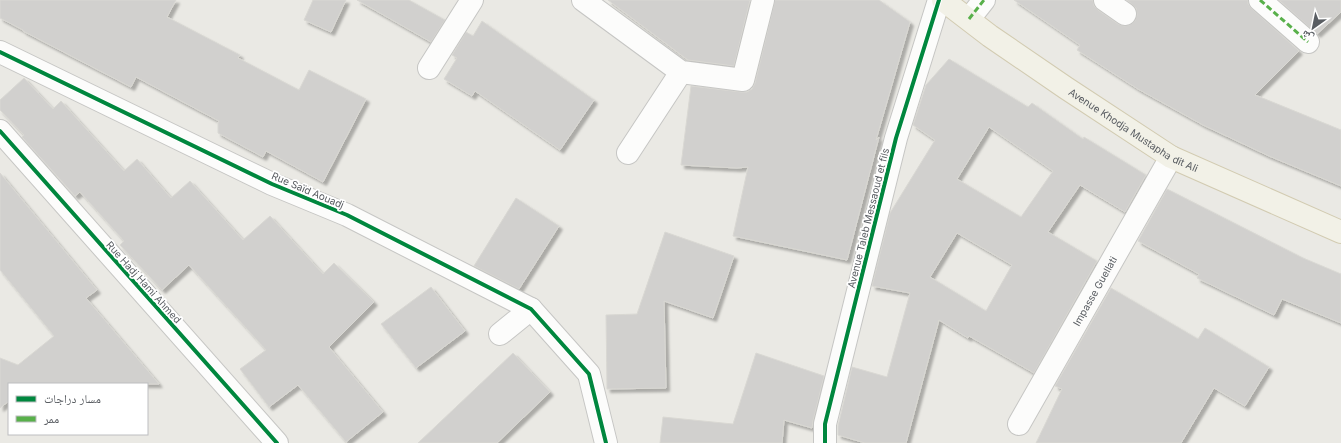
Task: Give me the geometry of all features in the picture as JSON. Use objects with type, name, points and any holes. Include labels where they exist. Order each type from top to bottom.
[{"type":"main road","name":"Avenue Khodja Mustapha dit Ali","points":[[943,0],[990,36],[1059,84],[1171,157],[1341,232]]},
{"type":"street","points":[[429,68],[472,0]]},
{"type":"street","points":[[583,0],[681,72],[743,80],[763,0]]},
{"type":"street","name":"Avenue Taleb Messaoud et fils","points":[[825,443],[825,424],[894,146],[939,0]]},
{"type":"street","points":[[969,19],[984,0]]},
{"type":"street","points":[[1105,0],[1125,14]]},
{"type":"street","points":[[1260,0],[1308,42]]},
{"type":"street","name":"Rue Saïd Aouadj","points":[[0,52],[272,184],[347,215],[531,309],[588,374],[606,443]]},
{"type":"street","points":[[628,153],[681,72]]},
{"type":"street","name":"Rue Hadj Hami Ahmed","points":[[0,131],[277,443]]},
{"type":"street","name":"Impasse Guellati","points":[[1019,424],[1171,157]]},
{"type":"street","points":[[500,334],[531,309]]},
{"type":"building","points":[[0,0],[176,0],[167,17],[240,55],[238,58],[299,90],[309,70],[366,99],[323,182],[266,151],[263,157],[218,133],[219,121],[136,77],[131,87],[23,31],[0,18]]},
{"type":"building","points":[[313,0],[346,0],[331,32],[304,20]]},
{"type":"building","points":[[357,0],[409,0],[445,20],[431,42]]},
{"type":"building","points":[[608,0],[750,0],[734,66],[688,60]]},
{"type":"building","points":[[775,0],[879,0],[910,22],[876,140],[879,137],[847,260],[733,236],[748,167],[737,168],[681,165],[691,86],[741,92],[747,92],[752,89],[755,83]]},
{"type":"building","points":[[1014,0],[1093,0],[1094,6],[1098,10],[1118,24],[1124,26],[1130,25],[1135,21],[1137,15],[1136,8],[1127,0],[1248,0],[1248,4],[1252,9],[1299,51],[1255,95],[1341,130],[1341,186],[1269,156],[1203,125],[1138,89],[1077,50],[1080,45]]},
{"type":"building","points":[[1279,0],[1341,0],[1341,12],[1317,34]]},
{"type":"building","points":[[482,21],[594,100],[560,150],[475,91],[472,96],[444,79],[457,58],[452,55],[466,32],[473,36]]},
{"type":"building","points":[[949,59],[1028,107],[1032,103],[1083,139],[1084,137],[1146,175],[1125,212],[1080,185],[1048,232],[1097,261],[1034,373],[969,336],[968,338],[939,320],[906,443],[865,443],[838,435],[838,426],[852,367],[887,377],[910,293],[872,286],[890,213],[935,140],[913,125],[926,85]],"holes":[[[989,127],[1053,171],[1021,217],[957,179]],[[957,233],[1012,265],[986,311],[930,277]]]},
{"type":"building","points":[[24,78],[53,109],[61,101],[124,171],[137,159],[171,198],[190,181],[243,240],[270,216],[323,274],[334,263],[374,302],[329,347],[383,412],[346,442],[298,385],[269,407],[240,369],[266,350],[189,265],[162,290],[120,245],[124,241],[80,192],[75,196],[22,137],[24,135],[0,110],[0,100]]},
{"type":"building","points":[[0,173],[97,290],[86,298],[159,384],[8,383],[8,402],[0,408],[0,358],[18,365],[54,336],[0,270]]},
{"type":"building","points":[[1167,189],[1303,258],[1341,274],[1341,323],[1282,299],[1274,315],[1197,278],[1199,274],[1138,241]]},
{"type":"building","points":[[516,198],[559,226],[519,289],[474,266]]},
{"type":"building","points":[[665,232],[734,256],[713,318],[664,301],[666,388],[607,389],[606,315],[637,314]]},
{"type":"building","points":[[431,287],[465,331],[416,368],[381,324]]},
{"type":"building","points":[[1111,288],[1198,339],[1205,328],[1269,367],[1245,406],[1214,388],[1181,443],[1036,443],[1062,389],[1055,386]]},
{"type":"building","points":[[513,353],[550,392],[497,443],[418,443]]},
{"type":"building","points":[[756,353],[824,376],[812,428],[784,420],[782,443],[660,443],[663,417],[733,424]]},
{"type":"marked path","points":[[969,19],[984,0]]},
{"type":"marked path","points":[[1260,0],[1308,42]]},
{"type":"cycle path","points":[[825,443],[825,424],[896,138],[939,0]]},
{"type":"cycle path","points":[[0,52],[272,184],[347,215],[531,309],[589,374],[606,443]]},
{"type":"cycle path","points":[[0,131],[277,443]]}]
